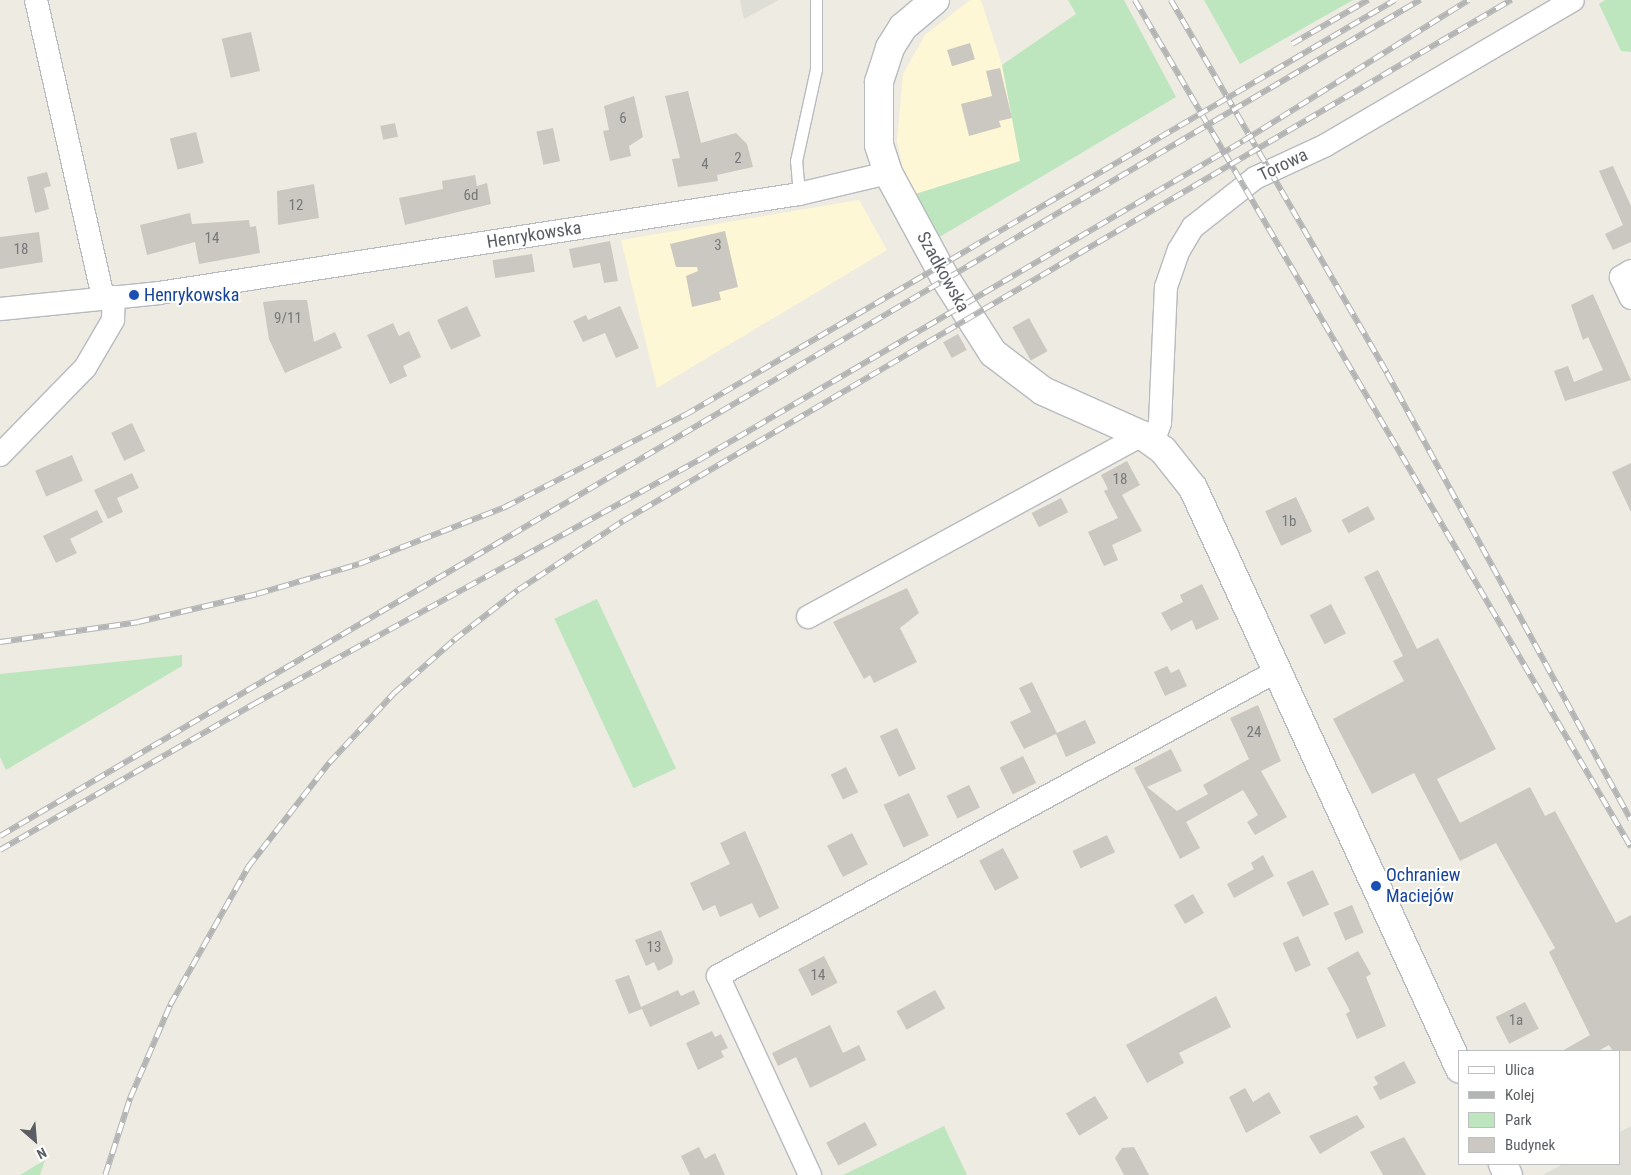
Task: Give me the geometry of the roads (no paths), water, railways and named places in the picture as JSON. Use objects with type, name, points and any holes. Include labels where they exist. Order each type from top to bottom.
[{"type":"street","points":[[0,456],[85,368],[112,320],[109,298],[36,0]]},
{"type":"street","name":"Szadkowska","points":[[935,0],[903,27],[890,48],[879,82],[879,145],[888,173],[945,278],[993,353],[1043,391],[1148,439],[1174,462],[1199,497],[1458,1065]]},
{"type":"street","name":"Torowa","points":[[1148,439],[1160,423],[1166,287],[1179,250],[1193,227],[1255,178],[1326,145],[1573,0]]},
{"type":"street","name":"Henrykowska","points":[[0,310],[109,298],[799,194],[888,173]]},
{"type":"street","points":[[1631,271],[1621,277],[1631,298]]},
{"type":"street","points":[[808,617],[1148,439]]},
{"type":"street","points":[[810,1175],[718,976],[1277,671]]},
{"type":"lane","points":[[799,194],[796,161],[816,69],[816,0]]},
{"type":"railway","points":[[1135,0],[1631,847]]},
{"type":"railway","points":[[1171,0],[1387,373],[1631,820]]},
{"type":"railway","points":[[1292,44],[1368,0]]},
{"type":"railway","points":[[0,642],[138,622],[257,594],[359,564],[505,507],[685,415],[1395,0]]},
{"type":"railway","points":[[0,836],[1420,0]]},
{"type":"railway","points":[[0,850],[254,704],[699,460],[1243,141],[1469,0]]},
{"type":"railway","points":[[105,1175],[130,1098],[170,1005],[248,867],[329,763],[394,693],[454,640],[518,590],[623,521],[1511,0]]},
{"type":"place","name":"Henrykowska","points":[[134,295]]},
{"type":"place","name":"Ochraniew Maciejów","points":[[1376,886]]}]
